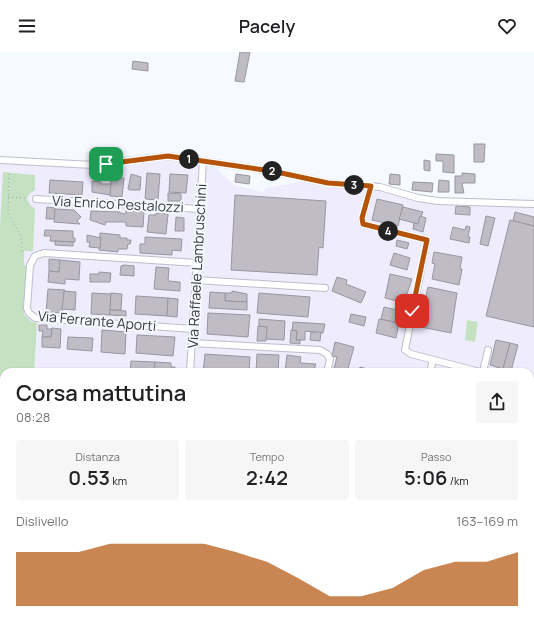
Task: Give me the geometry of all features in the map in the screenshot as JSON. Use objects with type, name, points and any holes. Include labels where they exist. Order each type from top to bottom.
[{"type":"street","points":[[0,160],[93,165],[162,156],[272,171],[328,183],[371,186],[438,201],[534,204]]},
{"type":"street","name":"Via Raffaele Lambruschini","points":[[190,368],[203,161]]},
{"type":"street","points":[[371,186],[362,218],[363,224],[427,240],[404,348],[408,354],[464,368]]},
{"type":"street","name":"Via Enrico Pestalozzi","points":[[36,199],[200,209]]},
{"type":"street","name":"Via Ferrante Aporti","points":[[193,328],[35,318],[29,313],[28,308],[30,263],[38,254],[49,253],[197,263]]},
{"type":"street","points":[[196,280],[325,288]]},
{"type":"street","points":[[192,343],[322,351],[329,356],[330,364],[328,368]]},
{"type":"street","points":[[484,368],[488,350]]},
{"type":"street","points":[[431,368],[433,360]]},
{"type":"street","points":[[534,456],[534,479]]},
{"type":"path","points":[[9,174],[8,215],[20,234],[22,253]]},
{"type":"path","points":[[8,196],[27,198]]},
{"type":"shaded area","points":[[171,152],[205,157],[235,186],[264,192],[266,188],[301,182],[380,191],[414,201],[437,205],[534,207],[534,368],[0,368],[0,165],[4,158],[90,163]]},
{"type":"green space","points":[[3,172],[35,175],[35,190],[29,194],[27,199],[30,205],[35,209],[33,251],[24,251],[24,265],[27,266],[24,315],[32,322],[37,323],[34,368],[0,368],[0,227]]},
{"type":"green space","points":[[467,320],[478,322],[475,342],[465,340]]},
{"type":"building","points":[[240,52],[250,52],[244,82],[235,81]]},
{"type":"building","points":[[133,61],[148,63],[148,71],[132,69]]},
{"type":"building","points":[[474,144],[485,144],[484,162],[474,162]]},
{"type":"building","points":[[436,154],[454,155],[454,173],[443,172],[443,161],[436,161]]},
{"type":"building","points":[[424,160],[430,161],[430,171],[424,170]]},
{"type":"building","points":[[147,173],[160,174],[158,200],[145,199]]},
{"type":"building","points":[[462,173],[475,174],[475,183],[462,183],[464,193],[455,193],[455,176],[462,176]]},
{"type":"building","points":[[131,174],[141,177],[140,190],[128,189]]},
{"type":"building","points":[[170,174],[188,175],[186,193],[169,192]]},
{"type":"building","points":[[236,174],[250,176],[249,184],[235,182]]},
{"type":"building","points":[[390,174],[400,175],[400,185],[389,184]]},
{"type":"building","points":[[111,177],[124,178],[122,197],[110,196]]},
{"type":"building","points":[[50,180],[83,182],[82,195],[49,193]]},
{"type":"building","points":[[439,180],[449,181],[449,192],[438,192]]},
{"type":"building","points":[[92,181],[101,182],[101,184],[111,184],[110,195],[92,192]]},
{"type":"building","points":[[413,182],[433,183],[432,192],[412,190]]},
{"type":"building","points":[[168,193],[181,194],[181,201],[168,201]]},
{"type":"building","points":[[235,195],[326,201],[323,248],[319,247],[317,275],[231,270]]},
{"type":"building","points":[[377,199],[403,205],[398,226],[372,220]]},
{"type":"building","points":[[456,206],[470,207],[470,215],[455,214]]},
{"type":"building","points":[[47,207],[55,208],[55,219],[46,219]]},
{"type":"building","points":[[403,207],[423,212],[418,224],[399,219]]},
{"type":"building","points":[[55,209],[74,210],[81,217],[77,221],[80,224],[54,222]]},
{"type":"building","points":[[126,210],[144,211],[143,227],[126,226],[126,222],[106,222],[105,225],[90,220],[91,211],[120,212],[126,214]]},
{"type":"building","points":[[515,212],[534,217],[534,226],[513,221]]},
{"type":"building","points":[[156,213],[168,214],[166,234],[147,232],[149,215],[156,215]]},
{"type":"building","points":[[420,216],[426,218],[423,232],[413,229],[414,223],[418,224]]},
{"type":"building","points":[[486,216],[495,218],[488,246],[480,244]]},
{"type":"building","points":[[176,217],[184,218],[184,231],[175,231]]},
{"type":"building","points":[[510,220],[534,226],[534,327],[486,316]]},
{"type":"building","points":[[466,226],[470,227],[468,237],[470,237],[469,243],[450,239],[453,227],[465,230]]},
{"type":"building","points":[[45,230],[73,231],[73,238],[75,238],[75,242],[50,241],[51,236],[44,236]]},
{"type":"building","points":[[100,233],[120,235],[120,238],[127,238],[127,240],[131,240],[130,244],[128,244],[127,249],[118,249],[118,252],[99,250]]},
{"type":"building","points":[[87,235],[101,238],[100,248],[89,247],[90,242],[87,242]]},
{"type":"building","points":[[145,237],[182,239],[181,251],[172,250],[172,255],[140,253],[140,244],[145,244]]},
{"type":"building","points":[[397,240],[409,243],[407,249],[396,246]]},
{"type":"building","points":[[55,241],[73,242],[73,246],[55,245]]},
{"type":"building","points":[[434,252],[462,257],[460,269],[462,269],[459,285],[432,279],[435,264],[432,263]]},
{"type":"building","points":[[394,253],[410,258],[407,270],[390,265]]},
{"type":"building","points":[[49,259],[60,260],[59,272],[49,271]]},
{"type":"building","points":[[60,260],[80,262],[79,280],[65,279],[65,284],[48,282],[49,271],[59,272]]},
{"type":"building","points":[[121,266],[134,266],[134,276],[120,275]]},
{"type":"building","points":[[156,267],[169,268],[168,281],[180,282],[180,291],[154,289]]},
{"type":"building","points":[[99,272],[111,273],[110,282],[90,282],[90,274],[99,274]]},
{"type":"building","points":[[390,274],[412,279],[404,303],[385,298]]},
{"type":"building","points":[[337,277],[347,280],[346,284],[366,292],[361,303],[332,291]]},
{"type":"building","points":[[428,287],[457,293],[451,333],[416,326],[420,308],[423,309]]},
{"type":"building","points":[[48,289],[65,290],[62,313],[46,312]]},
{"type":"building","points":[[64,291],[76,292],[75,310],[62,309]]},
{"type":"building","points":[[232,291],[247,294],[247,302],[225,301],[225,293],[232,293]]},
{"type":"building","points":[[210,292],[225,293],[225,301],[247,302],[247,310],[209,308]]},
{"type":"building","points":[[92,293],[111,294],[110,315],[91,314]]},
{"type":"building","points":[[111,293],[122,294],[121,310],[110,310]]},
{"type":"building","points":[[259,293],[310,297],[308,317],[257,313]]},
{"type":"building","points":[[136,296],[168,298],[167,316],[135,314]]},
{"type":"building","points":[[168,298],[178,299],[177,317],[167,316]]},
{"type":"building","points":[[384,307],[401,311],[398,323],[381,319]]},
{"type":"building","points":[[110,310],[126,311],[126,316],[110,315]]},
{"type":"building","points":[[208,313],[250,315],[248,337],[207,334]]},
{"type":"building","points":[[351,314],[366,317],[364,326],[349,322]]},
{"type":"building","points":[[259,319],[285,321],[284,340],[266,339],[267,327],[259,326]]},
{"type":"building","points":[[379,319],[399,323],[396,338],[376,333]]},
{"type":"building","points":[[293,322],[325,324],[323,333],[305,331],[305,340],[296,340],[297,331],[292,330]]},
{"type":"building","points":[[39,325],[47,325],[47,329],[52,329],[51,337],[42,337],[43,331],[39,331]]},
{"type":"building","points":[[258,326],[267,327],[266,341],[257,341]]},
{"type":"building","points":[[52,328],[61,329],[60,348],[42,347],[42,337],[51,337]]},
{"type":"building","points":[[102,330],[126,332],[125,354],[101,352]]},
{"type":"building","points":[[291,330],[297,331],[296,340],[300,340],[300,344],[290,343]]},
{"type":"building","points":[[311,332],[321,332],[320,341],[310,340]]},
{"type":"building","points":[[137,335],[175,337],[173,356],[136,353]]},
{"type":"building","points":[[68,337],[93,338],[92,351],[67,349]]},
{"type":"building","points":[[496,340],[510,343],[503,368],[490,365]]},
{"type":"building","points":[[335,342],[354,347],[348,368],[334,368],[337,357],[332,356]]},
{"type":"building","points":[[510,343],[518,345],[512,368],[503,368]]},
{"type":"building","points":[[205,354],[250,357],[249,368],[203,368]]},
{"type":"building","points":[[257,354],[279,355],[278,368],[256,368]]},
{"type":"building","points":[[287,355],[301,357],[300,363],[316,364],[314,368],[285,368]]},
{"type":"building","points":[[131,361],[155,362],[154,368],[130,368]]},
{"type":"building","points":[[155,362],[171,363],[171,367],[175,367],[175,368],[154,368]]},
{"type":"route","points":[[106,164],[152,156],[168,156],[272,171],[308,180],[328,183],[371,186],[362,218],[363,224],[427,240],[412,311]]}]
